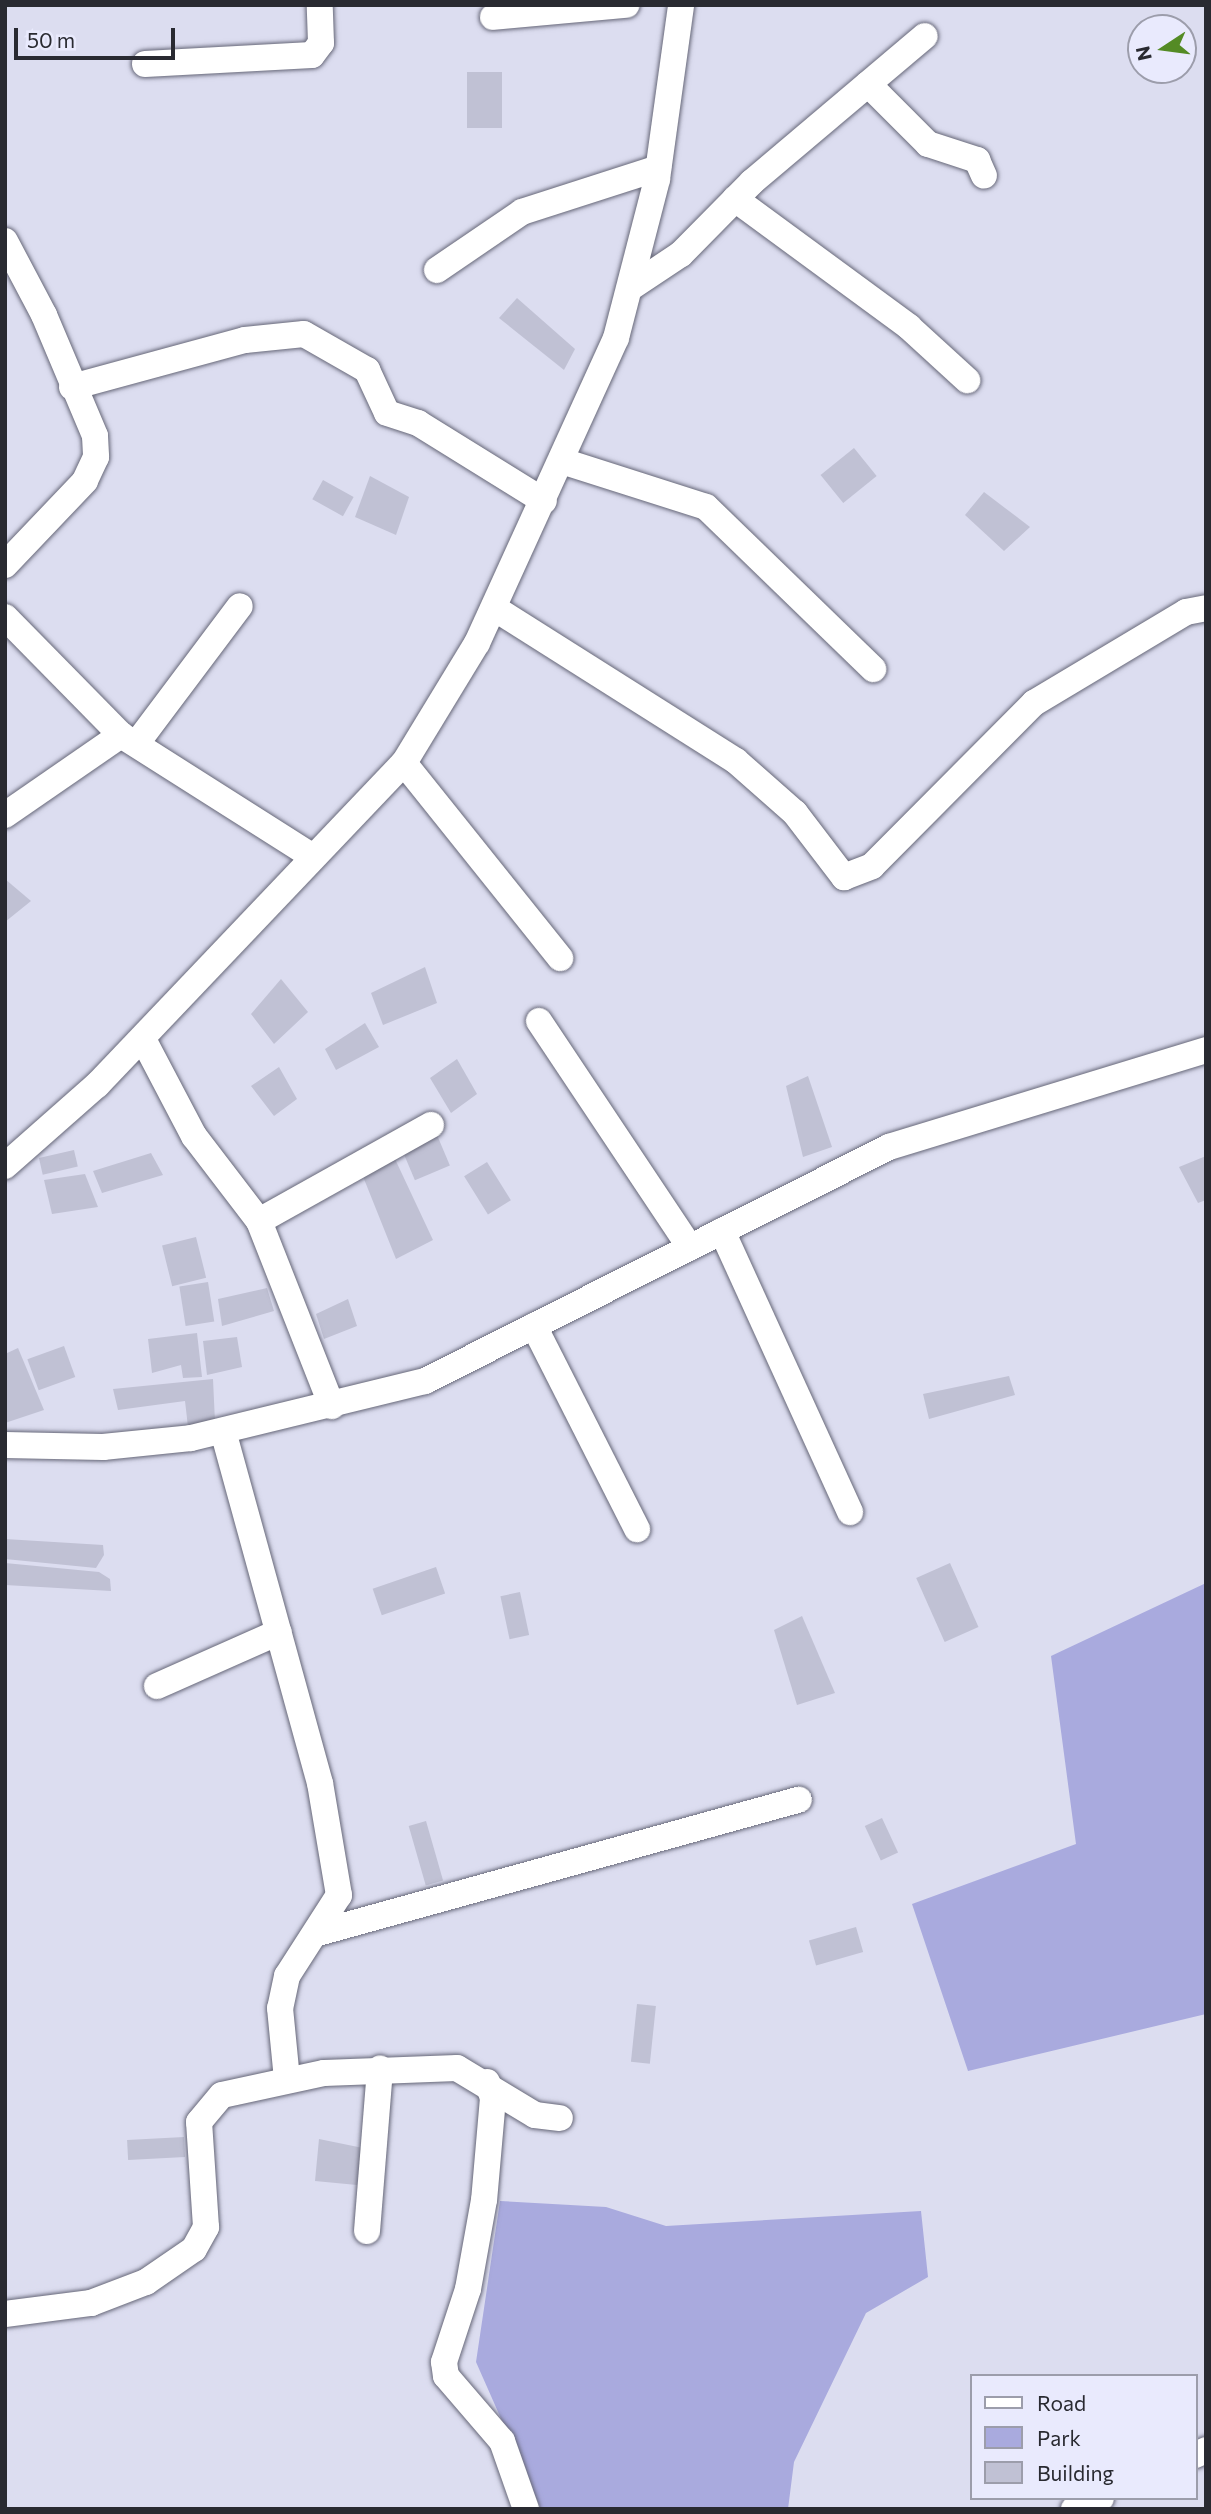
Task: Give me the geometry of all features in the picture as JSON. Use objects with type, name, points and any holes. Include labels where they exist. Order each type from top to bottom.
[{"type":"street","points":[[145,64],[312,55],[321,43],[320,5]]},
{"type":"street","points":[[493,17],[626,5]]},
{"type":"street","points":[[5,1166],[143,1039],[404,762],[494,608],[616,338],[658,168],[681,5]]},
{"type":"street","points":[[630,288],[681,254],[735,199],[925,36]]},
{"type":"street","points":[[868,84],[928,144],[977,160],[985,176]]},
{"type":"street","points":[[437,270],[522,212],[658,168]]},
{"type":"street","points":[[735,199],[909,327],[967,380]]},
{"type":"street","points":[[5,241],[94,436],[96,457],[85,481],[5,565]]},
{"type":"street","points":[[72,387],[245,340],[304,334],[367,370],[387,413],[418,423],[544,501]]},
{"type":"street","points":[[562,461],[706,507],[873,669]]},
{"type":"street","points":[[5,815],[129,739],[240,606]]},
{"type":"street","points":[[494,608],[736,761],[795,813],[844,877],[872,866],[1034,703],[1186,612],[1206,608]]},
{"type":"street","points":[[5,617],[129,739],[313,857]]},
{"type":"street","points":[[404,762],[560,958]]},
{"type":"street","points":[[539,1021],[690,1247]]},
{"type":"street","points":[[143,1039],[194,1136],[258,1221],[332,1406]]},
{"type":"street","points":[[5,1445],[103,1447],[223,1431],[425,1381],[888,1147],[1206,1050]]},
{"type":"street","points":[[258,1221],[431,1125]]},
{"type":"street","points":[[722,1231],[850,1512]]},
{"type":"street","points":[[534,1326],[637,1529]]},
{"type":"street","points":[[223,1431],[320,1783],[339,1895],[318,1933],[287,1976],[279,2008],[287,2079]]},
{"type":"street","points":[[157,1686],[279,1632]]},
{"type":"street","points":[[318,1933],[799,1801]]},
{"type":"street","points":[[5,2314],[91,2303],[146,2282],[194,2249],[206,2227],[199,2122],[222,2095],[287,2079],[380,2069],[457,2068],[486,2082],[535,2115],[560,2118]]},
{"type":"street","points":[[367,2231],[380,2069]]},
{"type":"street","points":[[486,2082],[493,2098],[484,2200],[468,2289],[444,2362],[446,2376],[502,2441],[526,2509]]},
{"type":"street","points":[[1074,2509],[1096,2500]]},
{"type":"green space","points":[[1206,1583],[1206,2014],[968,2071],[912,1904],[1076,1844],[1051,1656]]},
{"type":"green space","points":[[500,2201],[606,2207],[666,2226],[921,2211],[928,2277],[866,2313],[794,2462],[788,2509],[541,2509],[476,2362]]},
{"type":"building","points":[[467,72],[502,72],[502,128],[467,128]]},
{"type":"building","points":[[517,298],[575,349],[564,370],[499,318]]},
{"type":"building","points":[[854,448],[877,476],[843,503],[821,475]]},
{"type":"building","points":[[370,476],[409,497],[396,535],[355,517]]},
{"type":"building","points":[[323,480],[354,497],[343,516],[312,499]]},
{"type":"building","points":[[984,492],[1030,527],[1004,551],[965,515]]},
{"type":"building","points":[[5,879],[31,901],[5,922]]},
{"type":"building","points":[[425,967],[437,1003],[383,1025],[371,993]]},
{"type":"building","points":[[281,979],[308,1012],[274,1044],[251,1014]]},
{"type":"building","points":[[365,1023],[379,1047],[336,1070],[325,1049]]},
{"type":"building","points":[[457,1059],[477,1094],[451,1113],[430,1078]]},
{"type":"building","points":[[279,1067],[297,1099],[274,1116],[251,1086]]},
{"type":"building","points":[[808,1076],[832,1147],[803,1157],[786,1086]]},
{"type":"building","points":[[437,1135],[450,1165],[415,1180],[402,1150]]},
{"type":"building","points":[[74,1150],[78,1167],[43,1175],[39,1158]]},
{"type":"building","points":[[151,1153],[163,1175],[102,1193],[93,1171]]},
{"type":"building","points":[[1206,1156],[1206,1200],[1198,1203],[1179,1167]]},
{"type":"building","points":[[395,1159],[433,1240],[396,1259],[362,1174]]},
{"type":"building","points":[[487,1162],[511,1200],[488,1214],[464,1176]]},
{"type":"building","points":[[85,1174],[98,1207],[52,1214],[44,1180]]},
{"type":"building","points":[[196,1237],[206,1278],[172,1286],[162,1245]]},
{"type":"building","points":[[208,1282],[214,1322],[186,1326],[179,1287]]},
{"type":"building","points":[[267,1288],[274,1311],[222,1326],[218,1299]]},
{"type":"building","points":[[348,1299],[357,1326],[324,1339],[316,1314]]},
{"type":"building","points":[[197,1333],[202,1377],[183,1378],[181,1365],[152,1373],[148,1339]]},
{"type":"building","points":[[237,1337],[242,1367],[207,1375],[203,1341]]},
{"type":"building","points":[[64,1346],[75,1377],[39,1390],[27,1359]]},
{"type":"building","points":[[18,1348],[44,1410],[5,1423],[5,1354]]},
{"type":"building","points":[[1009,1376],[1015,1395],[929,1419],[923,1394]]},
{"type":"building","points":[[213,1379],[215,1422],[188,1427],[185,1401],[118,1410],[113,1389]]},
{"type":"building","points":[[5,1539],[103,1545],[104,1555],[96,1568],[5,1559]]},
{"type":"building","points":[[5,1563],[99,1572],[110,1579],[111,1591],[5,1585]]},
{"type":"building","points":[[950,1563],[978,1627],[945,1642],[916,1578]]},
{"type":"building","points":[[436,1567],[445,1593],[382,1615],[373,1589]]},
{"type":"building","points":[[520,1592],[529,1635],[510,1639],[500,1596]]},
{"type":"building","points":[[802,1616],[835,1693],[797,1705],[774,1630]]},
{"type":"building","points":[[882,1818],[898,1852],[881,1860],[865,1826]]},
{"type":"building","points":[[426,1821],[443,1881],[426,1886],[409,1826]]},
{"type":"building","points":[[856,1927],[863,1952],[816,1965],[809,1941]]},
{"type":"building","points":[[637,2004],[656,2006],[650,2064],[631,2062]]},
{"type":"building","points":[[184,2137],[185,2157],[128,2160],[127,2140]]},
{"type":"building","points":[[319,2139],[363,2148],[357,2185],[315,2181]]}]
